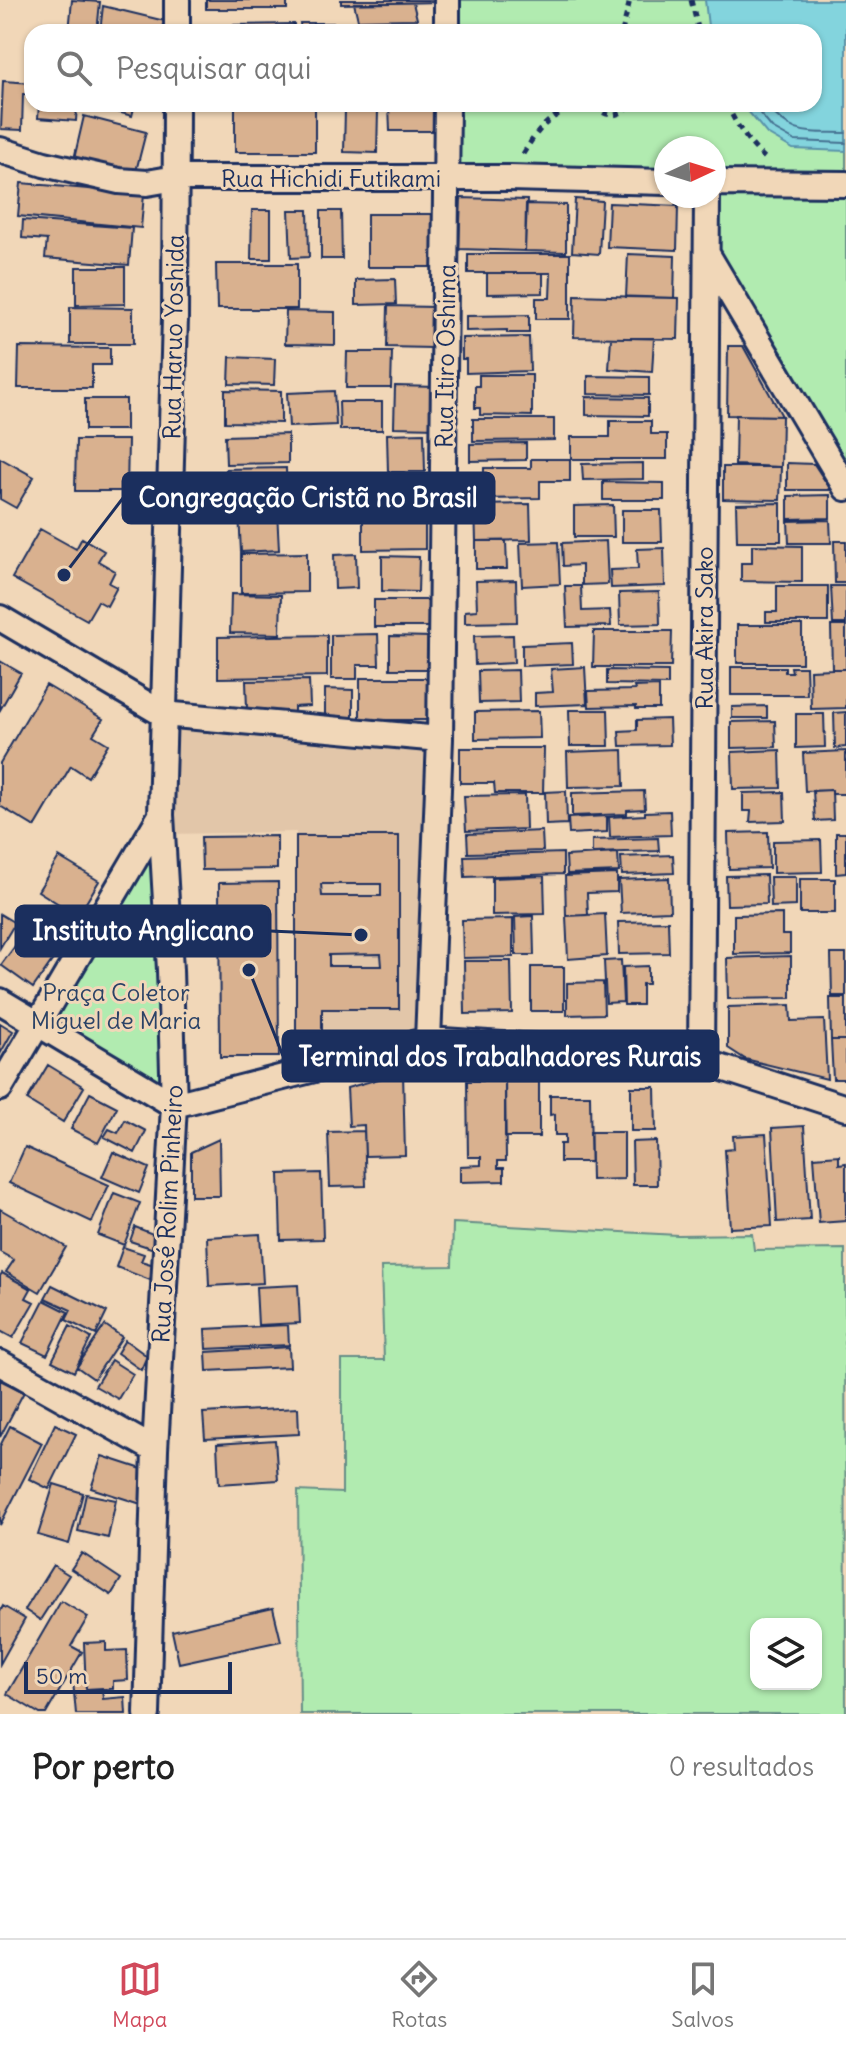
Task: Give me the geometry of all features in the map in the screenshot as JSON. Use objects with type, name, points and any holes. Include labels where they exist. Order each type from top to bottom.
[{"type":"street","points":[[177,0],[177,24]]},
{"type":"street","points":[[447,0],[447,24]]},
{"type":"street","name":"Rua Haruo Yoshida","points":[[163,714],[175,318],[176,112]]},
{"type":"street","name":"Rua Itiro Oshima","points":[[428,1040],[440,739],[447,112]]},
{"type":"street","name":"Rua Hichidi Futikami","points":[[0,150],[44,164],[119,181],[147,183],[176,178],[509,178],[654,182]]},
{"type":"street","points":[[726,183],[846,184]]},
{"type":"street","name":"Rua Akira Sako","points":[[701,1061],[707,208]]},
{"type":"street","points":[[706,252],[846,488]]},
{"type":"street","points":[[0,618],[163,714],[440,739]]},
{"type":"street","name":"Rua José Rolim Pinheiro","points":[[147,1714],[155,1450],[174,1105],[161,815],[163,714]]},
{"type":"street","points":[[0,1088],[161,815]]},
{"type":"street","points":[[0,1001],[174,1105],[428,1040],[674,1056],[701,1061],[846,1108]]},
{"type":"street","points":[[0,1363],[155,1450]]},
{"type":"path","points":[[624,24],[630,0]]},
{"type":"path","points":[[691,0],[697,24]]},
{"type":"path","points":[[509,178],[536,132],[551,118],[564,112]]},
{"type":"path","points":[[602,112],[618,115],[624,112]]},
{"type":"path","points":[[730,112],[758,153],[795,183]]},
{"type":"shaded area","points":[[163,714],[436,745],[420,1035],[297,1069],[296,832],[163,834]]},
{"type":"green space","points":[[447,0],[846,0],[846,178],[726,174],[726,136],[654,136],[654,173],[448,168],[447,112],[822,112],[822,24],[447,24]]},
{"type":"green space","points":[[726,183],[846,184],[846,488],[706,252],[711,208],[726,208]]},
{"type":"green space","name":"Praça Coletor Miguel de Maria","points":[[150,835],[174,1105],[38,1023]]},
{"type":"green space","points":[[453,1223],[678,1235],[752,1234],[754,1250],[845,1249],[846,1714],[300,1714],[298,1491],[342,1493],[342,1360],[384,1360],[381,1267],[452,1266]]},
{"type":"water","points":[[705,0],[846,0],[846,151],[793,149],[767,134],[749,112],[822,112],[822,24],[708,24]]},
{"type":"building","points":[[72,0],[100,2],[98,24],[70,24]]},
{"type":"building","points":[[206,0],[287,0],[287,9],[206,9]]},
{"type":"building","points":[[341,0],[442,0],[442,2],[341,4]]},
{"type":"building","points":[[354,3],[413,3],[417,19],[358,20]]},
{"type":"building","points":[[103,6],[165,21],[164,24],[101,24]]},
{"type":"building","points":[[300,23],[418,23],[418,24]]},
{"type":"building","points":[[3,81],[24,82],[22,130],[1,129]]},
{"type":"building","points":[[38,112],[77,112],[76,121],[38,118]]},
{"type":"building","points":[[235,112],[315,112],[315,152],[235,152]]},
{"type":"building","points":[[345,112],[378,112],[377,153],[344,152]]},
{"type":"building","points":[[389,112],[435,112],[435,131],[390,131]]},
{"type":"building","points":[[84,116],[146,132],[135,175],[74,159]]},
{"type":"building","points":[[21,183],[144,194],[141,228],[18,216]]},
{"type":"building","points":[[461,198],[527,200],[525,251],[459,249]]},
{"type":"building","points":[[575,199],[602,201],[599,254],[572,252]]},
{"type":"building","points":[[609,203],[678,208],[677,250],[607,247]]},
{"type":"building","points":[[526,204],[566,205],[566,252],[525,251]]},
{"type":"building","points":[[252,210],[271,210],[271,259],[251,259]]},
{"type":"building","points":[[289,210],[308,210],[309,257],[291,258]]},
{"type":"building","points":[[321,211],[341,211],[342,259],[321,259]]},
{"type":"building","points":[[367,214],[433,214],[432,267],[367,267]]},
{"type":"building","points":[[23,220],[132,228],[129,265],[45,258],[47,240],[22,238]]},
{"type":"building","points":[[468,254],[570,254],[570,319],[536,319],[536,298],[550,298],[551,273],[468,273]]},
{"type":"building","points":[[628,254],[675,256],[674,298],[626,297]]},
{"type":"building","points":[[216,264],[297,264],[297,309],[217,309]]},
{"type":"building","points":[[76,267],[125,267],[125,304],[76,305]]},
{"type":"building","points":[[487,273],[543,273],[543,293],[487,294]]},
{"type":"building","points":[[395,279],[396,304],[356,305],[356,280]]},
{"type":"building","points":[[575,295],[679,298],[678,339],[574,337]]},
{"type":"building","points":[[388,306],[434,307],[432,348],[387,347]]},
{"type":"building","points":[[70,307],[133,308],[133,344],[70,344]]},
{"type":"building","points":[[286,311],[335,312],[335,345],[285,344]]},
{"type":"building","points":[[529,315],[529,333],[466,331],[466,316]]},
{"type":"building","points":[[529,337],[530,371],[466,373],[462,338]]},
{"type":"building","points":[[611,338],[654,338],[652,372],[609,369]]},
{"type":"building","points":[[728,346],[743,346],[782,416],[727,415]]},
{"type":"building","points":[[19,347],[110,348],[110,365],[92,365],[92,388],[18,388]]},
{"type":"building","points":[[347,352],[392,352],[391,388],[346,388]]},
{"type":"building","points":[[230,357],[275,359],[274,385],[229,384]]},
{"type":"building","points":[[479,375],[532,375],[532,416],[480,415],[480,408],[475,408],[475,386],[479,386]]},
{"type":"building","points":[[588,376],[649,377],[649,395],[588,394]]},
{"type":"building","points":[[395,386],[438,387],[437,428],[394,427]]},
{"type":"building","points":[[225,390],[281,391],[281,423],[225,422]]},
{"type":"building","points":[[334,391],[336,425],[289,427],[287,393]]},
{"type":"building","points":[[586,397],[648,398],[648,416],[586,415]]},
{"type":"building","points":[[85,399],[126,399],[126,430],[85,430]]},
{"type":"building","points":[[339,402],[382,402],[382,430],[340,430]]},
{"type":"building","points":[[736,415],[782,416],[781,467],[735,465]]},
{"type":"building","points":[[473,419],[554,419],[554,440],[473,441]]},
{"type":"building","points":[[610,421],[651,421],[651,434],[667,434],[667,459],[571,459],[571,437],[610,437]]},
{"type":"building","points":[[424,433],[425,472],[388,472],[387,434]]},
{"type":"building","points":[[288,434],[288,463],[226,464],[225,436]]},
{"type":"building","points":[[76,440],[128,440],[127,491],[75,491]]},
{"type":"building","points":[[526,443],[526,460],[470,461],[470,444]]},
{"type":"building","points":[[0,458],[34,477],[16,508],[0,499]]},
{"type":"building","points":[[531,459],[570,459],[570,481],[540,481],[540,498],[484,499],[484,468],[531,468]]},
{"type":"building","points":[[643,463],[643,479],[583,480],[582,464]]},
{"type":"building","points":[[787,463],[814,464],[831,490],[787,490]]},
{"type":"building","points":[[723,467],[781,467],[780,500],[723,499]]},
{"type":"building","points":[[286,468],[287,506],[227,507],[226,469]]},
{"type":"building","points":[[603,482],[664,483],[664,500],[603,500]]},
{"type":"building","points":[[830,495],[830,518],[788,519],[788,496]]},
{"type":"building","points":[[781,503],[781,541],[737,541],[736,504]]},
{"type":"building","points":[[530,504],[531,540],[476,541],[475,505]]},
{"type":"building","points":[[613,505],[614,537],[574,537],[574,506]]},
{"type":"building","points":[[622,510],[661,510],[662,542],[622,542]]},
{"type":"building","points":[[277,511],[279,550],[241,552],[239,513]]},
{"type":"building","points":[[363,513],[425,513],[425,549],[363,550]]},
{"type":"building","points":[[830,520],[831,543],[789,543],[788,521]]},
{"type":"building","points":[[40,529],[76,549],[82,538],[104,551],[98,561],[115,571],[109,583],[117,587],[107,606],[98,601],[87,620],[12,578]]},
{"type":"building","points":[[476,541],[506,541],[507,569],[476,569]]},
{"type":"building","points":[[606,541],[608,584],[582,585],[582,565],[563,566],[562,543]]},
{"type":"building","points":[[834,541],[846,541],[846,583],[835,583]]},
{"type":"building","points":[[558,542],[560,584],[522,586],[520,543]]},
{"type":"building","points":[[752,545],[802,546],[802,582],[741,581],[741,563],[752,563]]},
{"type":"building","points":[[664,548],[665,586],[611,588],[610,570],[638,569],[637,549]]},
{"type":"building","points":[[307,553],[307,592],[241,593],[241,554]]},
{"type":"building","points":[[356,554],[357,588],[335,589],[334,555]]},
{"type":"building","points":[[382,556],[419,557],[418,592],[382,591]]},
{"type":"building","points":[[516,580],[517,622],[465,623],[465,611],[477,610],[476,581]]},
{"type":"building","points":[[565,586],[581,586],[582,611],[610,610],[611,626],[567,627]]},
{"type":"building","points":[[777,586],[828,586],[828,622],[766,622],[766,612],[777,612]]},
{"type":"building","points":[[831,586],[846,586],[846,624],[833,624]]},
{"type":"building","points":[[659,592],[660,624],[620,625],[619,593]]},
{"type":"building","points":[[231,594],[281,595],[280,634],[230,633]]},
{"type":"building","points":[[374,600],[434,600],[434,627],[374,627]]},
{"type":"building","points":[[737,625],[802,625],[802,663],[737,663]]},
{"type":"building","points":[[831,626],[846,626],[846,669],[832,669]]},
{"type":"building","points":[[594,631],[672,631],[671,667],[593,667]]},
{"type":"building","points":[[378,634],[379,665],[357,665],[357,679],[331,679],[331,635]]},
{"type":"building","points":[[327,635],[327,676],[218,678],[218,637]]},
{"type":"building","points":[[513,635],[514,663],[475,665],[474,636]]},
{"type":"building","points":[[390,636],[432,637],[432,669],[390,669]]},
{"type":"building","points":[[572,643],[573,664],[522,666],[522,645]]},
{"type":"building","points":[[0,661],[21,673],[0,710]]},
{"type":"building","points":[[585,667],[587,704],[535,706],[535,693],[553,692],[551,669]]},
{"type":"building","points":[[731,667],[785,667],[785,672],[792,672],[791,667],[806,667],[807,695],[731,695]]},
{"type":"building","points":[[846,669],[846,708],[811,709],[810,670]]},
{"type":"building","points":[[518,670],[519,702],[479,703],[478,671]]},
{"type":"building","points":[[607,670],[668,671],[668,685],[607,684]]},
{"type":"building","points":[[360,678],[436,678],[436,720],[360,720]]},
{"type":"building","points":[[309,680],[310,706],[294,707],[294,717],[259,717],[260,709],[247,709],[246,681]]},
{"type":"building","points":[[46,685],[103,719],[93,735],[108,744],[88,777],[71,766],[35,827],[0,806],[0,763]]},
{"type":"building","points":[[659,686],[659,709],[589,707],[588,691]]},
{"type":"building","points":[[325,689],[353,690],[353,720],[325,720]]},
{"type":"building","points":[[767,706],[767,718],[732,718],[732,707]]},
{"type":"building","points":[[569,710],[608,710],[609,746],[570,746]]},
{"type":"building","points":[[539,711],[540,738],[475,739],[475,712]]},
{"type":"building","points":[[846,712],[846,747],[835,748],[834,713]]},
{"type":"building","points":[[796,714],[824,714],[825,747],[796,748]]},
{"type":"building","points":[[669,719],[670,745],[620,746],[619,731],[637,730],[637,720]]},
{"type":"building","points":[[775,721],[776,747],[731,748],[731,722]]},
{"type":"building","points":[[460,748],[544,748],[543,793],[495,793],[494,783],[460,783]]},
{"type":"building","points":[[623,750],[624,786],[568,787],[567,752]]},
{"type":"building","points":[[780,750],[781,788],[733,789],[732,752]]},
{"type":"building","points":[[846,751],[846,794],[832,794],[832,790],[805,791],[803,753]]},
{"type":"building","points":[[832,790],[833,820],[815,821],[813,791]]},
{"type":"building","points":[[566,791],[567,824],[546,825],[545,792]]},
{"type":"building","points":[[644,791],[645,809],[627,810],[627,814],[572,816],[572,793]]},
{"type":"building","points":[[784,792],[785,821],[750,822],[751,811],[743,811],[743,793]]},
{"type":"building","points":[[525,795],[526,829],[466,831],[464,796]]},
{"type":"building","points":[[670,811],[671,835],[610,837],[609,817]]},
{"type":"building","points":[[607,816],[607,832],[569,834],[568,818]]},
{"type":"building","points":[[542,831],[543,851],[468,853],[467,834]]},
{"type":"building","points":[[768,832],[769,868],[729,869],[728,833]]},
{"type":"building","points":[[836,833],[846,833],[846,873],[836,874]]},
{"type":"building","points":[[277,836],[277,869],[202,870],[201,837]]},
{"type":"building","points":[[296,836],[399,836],[399,1009],[322,1009],[322,1034],[296,1034]],"holes":[[[321,884],[381,884],[381,896],[322,896]],[[381,954],[382,966],[329,966],[329,955]]]},
{"type":"building","points":[[658,838],[659,851],[592,853],[592,840]]},
{"type":"building","points":[[821,840],[822,872],[773,873],[773,841]]},
{"type":"building","points":[[563,853],[563,874],[465,877],[464,856]]},
{"type":"building","points":[[618,853],[619,872],[567,874],[566,856]]},
{"type":"building","points":[[673,855],[674,873],[622,875],[621,857]]},
{"type":"building","points":[[59,857],[99,881],[78,916],[38,891]]},
{"type":"building","points":[[617,874],[617,892],[587,893],[588,915],[566,916],[565,876]]},
{"type":"building","points":[[766,875],[767,904],[727,905],[726,876]]},
{"type":"building","points":[[544,876],[545,914],[492,915],[492,878]]},
{"type":"building","points":[[770,877],[796,877],[796,906],[771,907]]},
{"type":"building","points":[[669,878],[670,911],[621,913],[619,880]]},
{"type":"building","points":[[800,879],[835,879],[835,913],[800,913]]},
{"type":"building","points":[[278,882],[279,1057],[220,1057],[219,883]]},
{"type":"building","points":[[0,914],[15,923],[0,948]]},
{"type":"building","points":[[605,914],[607,956],[568,959],[566,916]]},
{"type":"building","points":[[782,914],[782,935],[790,935],[790,953],[734,954],[734,915]]},
{"type":"building","points":[[533,916],[534,955],[516,955],[515,917]]},
{"type":"building","points":[[513,919],[513,957],[463,958],[462,920]]},
{"type":"building","points":[[668,921],[669,953],[619,954],[618,922]]},
{"type":"building","points":[[32,923],[63,945],[33,988],[1,965]]},
{"type":"building","points":[[831,954],[846,954],[846,996],[832,996]]},
{"type":"building","points":[[791,956],[791,998],[728,999],[727,958]]},
{"type":"building","points":[[621,960],[623,1002],[606,1003],[604,961]]},
{"type":"building","points":[[464,961],[511,961],[512,1013],[465,1014]]},
{"type":"building","points":[[648,966],[648,984],[642,984],[642,1005],[624,1005],[623,967]]},
{"type":"building","points":[[531,967],[564,967],[564,1011],[531,1011]]},
{"type":"building","points":[[603,982],[604,1014],[567,1015],[567,983]]},
{"type":"building","points":[[830,998],[846,998],[846,1040],[831,1040]]},
{"type":"building","points":[[790,1005],[791,1021],[824,1020],[827,1079],[745,1059],[728,1048],[728,1007]]},
{"type":"building","points":[[0,1023],[13,1031],[0,1054]]},
{"type":"building","points":[[831,1040],[846,1040],[846,1079],[833,1079]]},
{"type":"building","points":[[48,1065],[84,1087],[63,1122],[27,1100]]},
{"type":"building","points":[[403,1072],[405,1155],[365,1156],[364,1125],[349,1126],[347,1088]]},
{"type":"building","points":[[482,1075],[505,1075],[506,1161],[498,1161],[498,1168],[504,1168],[504,1181],[460,1182],[460,1166],[481,1165],[481,1157],[468,1157],[467,1081],[482,1081]]},
{"type":"building","points":[[505,1082],[539,1082],[539,1137],[505,1137]]},
{"type":"building","points":[[631,1087],[655,1087],[656,1131],[631,1131]]},
{"type":"building","points":[[90,1093],[117,1107],[98,1143],[71,1129]]},
{"type":"building","points":[[550,1095],[590,1095],[591,1162],[560,1162],[560,1144],[565,1144],[565,1135],[555,1135],[555,1114],[550,1115]]},
{"type":"building","points":[[125,1120],[146,1131],[135,1153],[104,1137],[109,1129],[118,1133]]},
{"type":"building","points":[[804,1126],[810,1220],[777,1222],[772,1128]]},
{"type":"building","points":[[364,1131],[366,1186],[330,1187],[328,1132]]},
{"type":"building","points":[[590,1132],[624,1132],[624,1179],[591,1180]]},
{"type":"building","points":[[766,1134],[772,1226],[730,1228],[725,1150],[734,1149],[733,1136]]},
{"type":"building","points":[[219,1139],[220,1196],[191,1196],[191,1152]]},
{"type":"building","points":[[656,1141],[657,1185],[633,1185],[632,1142]]},
{"type":"building","points":[[25,1147],[109,1185],[92,1222],[9,1183]]},
{"type":"building","points":[[113,1152],[149,1168],[139,1193],[102,1177]]},
{"type":"building","points":[[839,1155],[839,1164],[846,1163],[846,1221],[819,1223],[814,1157]]},
{"type":"building","points":[[321,1173],[323,1239],[281,1240],[279,1174]]},
{"type":"building","points":[[114,1193],[140,1203],[124,1245],[98,1235]]},
{"type":"building","points":[[0,1209],[66,1247],[40,1292],[6,1272],[14,1260],[0,1252]]},
{"type":"building","points":[[135,1227],[158,1236],[154,1249],[130,1241]]},
{"type":"building","points":[[260,1234],[263,1283],[209,1286],[207,1237]]},
{"type":"building","points":[[123,1247],[144,1254],[141,1261],[154,1265],[150,1280],[116,1267]]},
{"type":"building","points":[[2,1273],[31,1289],[26,1298],[34,1302],[13,1338],[0,1331]]},
{"type":"building","points":[[52,1285],[107,1312],[96,1335],[66,1320],[71,1310],[45,1298]]},
{"type":"building","points":[[298,1285],[300,1323],[258,1325],[256,1287]]},
{"type":"building","points":[[44,1300],[68,1312],[47,1355],[22,1343]]},
{"type":"building","points":[[105,1325],[122,1337],[94,1379],[77,1367]]},
{"type":"building","points":[[288,1325],[289,1345],[206,1349],[205,1329]]},
{"type":"building","points":[[70,1326],[91,1338],[74,1372],[52,1361]]},
{"type":"building","points":[[125,1340],[147,1356],[141,1370],[117,1353]]},
{"type":"building","points":[[289,1347],[290,1367],[207,1371],[206,1352]]},
{"type":"building","points":[[111,1360],[133,1374],[118,1399],[95,1386]]},
{"type":"building","points":[[0,1380],[24,1392],[0,1437]]},
{"type":"building","points":[[298,1408],[299,1434],[205,1439],[203,1413]]},
{"type":"building","points":[[55,1424],[76,1434],[49,1489],[29,1479]]},
{"type":"building","points":[[10,1426],[42,1443],[0,1525],[0,1446]]},
{"type":"building","points":[[275,1440],[278,1480],[219,1484],[217,1444]]},
{"type":"building","points":[[102,1456],[151,1472],[141,1504],[91,1488]]},
{"type":"building","points":[[54,1484],[83,1493],[69,1544],[38,1535]]},
{"type":"building","points":[[86,1494],[116,1500],[108,1538],[78,1531]]},
{"type":"building","points":[[82,1553],[121,1579],[111,1595],[71,1569]]},
{"type":"building","points":[[53,1565],[69,1575],[40,1620],[25,1610]]},
{"type":"building","points":[[61,1601],[88,1617],[71,1646],[82,1652],[46,1714],[40,1714],[7,1694]]},
{"type":"building","points":[[3,1606],[25,1619],[0,1664],[0,1612]]},
{"type":"building","points":[[273,1608],[281,1641],[179,1663],[172,1631]]},
{"type":"building","points":[[106,1642],[106,1651],[127,1650],[128,1680],[113,1681],[113,1689],[86,1689],[84,1643]]},
{"type":"building","points":[[85,1680],[86,1689],[102,1688],[103,1699],[125,1697],[126,1714],[76,1714],[73,1681]]},
{"type":"place","name":"Congregação Cristã no Brasil","points":[[64,575]]},
{"type":"place","name":"Instituto Anglicano","points":[[361,935]]},
{"type":"place","name":"Terminal dos Trabalhadores Rurais","points":[[249,970]]}]
